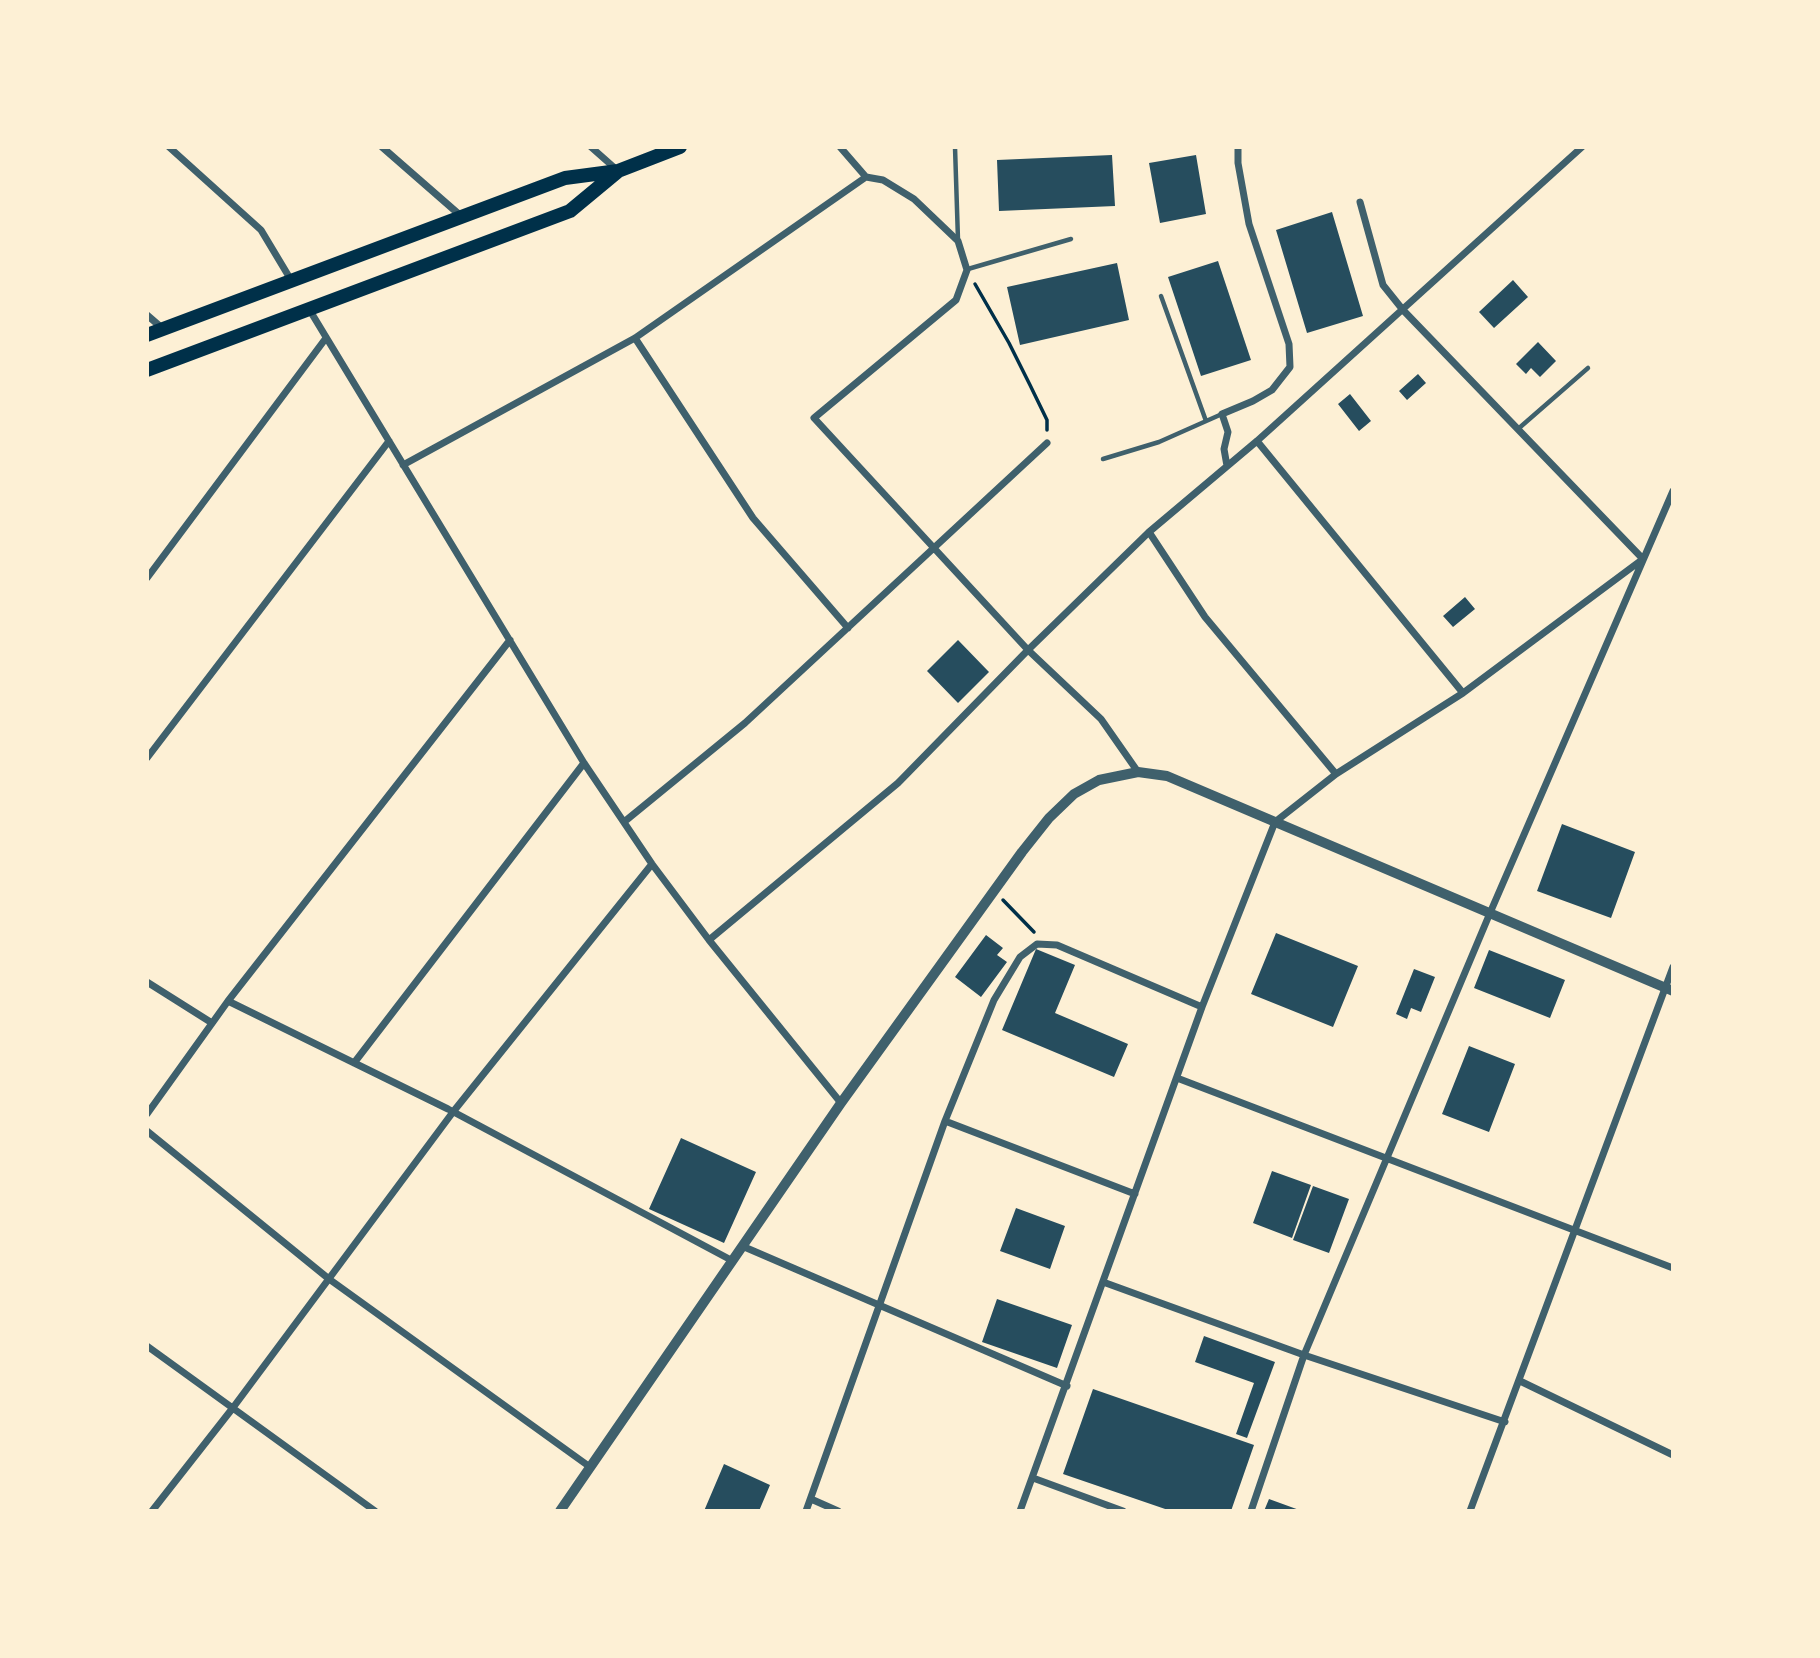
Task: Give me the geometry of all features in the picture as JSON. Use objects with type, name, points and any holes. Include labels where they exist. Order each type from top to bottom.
[{"type":"main road","points":[[147,335],[565,178],[618,171],[680,147]]},
{"type":"main road","points":[[147,370],[570,211],[618,171]]},
{"type":"street","points":[[169,147],[261,230],[291,281]]},
{"type":"street","points":[[383,147],[462,217]]},
{"type":"street","points":[[592,147],[618,171]]},
{"type":"street","points":[[839,147],[866,177],[883,180],[914,199],[958,241],[967,270],[956,300],[814,418],[1028,650],[1101,719],[1138,772]]},
{"type":"street","points":[[1227,466],[1224,449],[1228,432],[1222,414],[1272,390],[1290,367],[1289,344],[1249,224],[1238,163],[1238,147]]},
{"type":"street","points":[[709,940],[898,783],[1028,650],[1149,532],[1257,441],[1582,147]]},
{"type":"street","points":[[403,465],[635,338],[866,177]]},
{"type":"street","points":[[1360,202],[1383,285],[1403,310],[1643,559]]},
{"type":"street","points":[[309,309],[584,763],[652,864],[709,940],[841,1103]]},
{"type":"street","points":[[147,314],[163,329]]},
{"type":"street","points":[[147,578],[326,338]]},
{"type":"street","points":[[635,338],[753,518],[848,628]]},
{"type":"street","points":[[147,758],[389,441]]},
{"type":"street","points":[[1257,441],[1463,693]]},
{"type":"street","points":[[624,822],[745,723],[1047,443]]},
{"type":"street","points":[[1251,1511],[1304,1356],[1490,913],[1673,491]]},
{"type":"street","points":[[1149,532],[1205,617],[1336,774]]},
{"type":"street","points":[[1020,1511],[1202,1007],[1275,822],[1336,774],[1463,693],[1643,559]]},
{"type":"street","points":[[147,1114],[228,1001],[510,640]]},
{"type":"street","points":[[354,1063],[584,763]]},
{"type":"street","points":[[560,1511],[731,1260],[993,891],[1049,818],[1074,794],[1099,780],[1138,772],[1167,776],[1669,989]]},
{"type":"street","points":[[152,1511],[232,1409],[453,1112],[652,864]]},
{"type":"street","points":[[806,1511],[946,1121],[994,1000],[1020,957],[1037,944],[1057,945],[1202,1007]]},
{"type":"street","points":[[1470,1511],[1669,989],[1673,967]]},
{"type":"street","points":[[147,982],[212,1023]]},
{"type":"street","points":[[228,1001],[453,1112],[731,1260]]},
{"type":"street","points":[[1177,1078],[1673,1268]]},
{"type":"street","points":[[946,1121],[1135,1194]]},
{"type":"street","points":[[147,1131],[329,1279],[590,1466]]},
{"type":"street","points":[[742,1245],[1067,1386]]},
{"type":"street","points":[[1103,1282],[1304,1356],[1504,1422]]},
{"type":"street","points":[[147,1346],[375,1511]]},
{"type":"street","points":[[1520,1381],[1673,1455]]},
{"type":"street","points":[[1033,1478],[1123,1511]]},
{"type":"street","points":[[811,1499],[838,1511]]},
{"type":"lane","points":[[955,147],[958,241]]},
{"type":"lane","points":[[967,270],[1071,239]]},
{"type":"lane","points":[[1161,296],[1206,421]]},
{"type":"lane","points":[[1518,429],[1588,368]]},
{"type":"lane","points":[[1103,459],[1159,442],[1222,414]]},
{"type":"path","points":[[967,270],[1009,343],[1046,420],[1047,443]]},
{"type":"path","points":[[993,891],[1034,929],[1037,944]]},
{"type":"building","points":[[1112,155],[1115,206],[999,211],[997,160]]},
{"type":"building","points":[[1196,155],[1206,214],[1160,223],[1149,163]]},
{"type":"building","points":[[1332,212],[1363,316],[1307,333],[1276,230]]},
{"type":"building","points":[[1218,261],[1251,360],[1201,376],[1168,277]]},
{"type":"building","points":[[1117,263],[1129,320],[1020,345],[1007,287]]},
{"type":"building","points":[[1513,280],[1528,297],[1494,328],[1479,312]]},
{"type":"building","points":[[1538,342],[1556,361],[1540,377],[1531,368],[1526,374],[1516,364]]},
{"type":"building","points":[[1418,374],[1426,383],[1407,400],[1399,391]]},
{"type":"building","points":[[1350,394],[1371,421],[1359,431],[1338,404]]},
{"type":"building","points":[[1465,597],[1475,609],[1453,627],[1443,616]]},
{"type":"building","points":[[958,640],[989,672],[958,703],[927,671]]},
{"type":"building","points":[[1562,824],[1635,852],[1611,918],[1537,891]]},
{"type":"building","points":[[1276,933],[1358,966],[1333,1027],[1251,994]]},
{"type":"building","points":[[986,935],[1003,948],[997,955],[1007,962],[981,997],[955,977]]},
{"type":"building","points":[[1036,949],[1075,965],[1055,1013],[1128,1044],[1114,1077],[1002,1030]]},
{"type":"building","points":[[1489,950],[1565,980],[1550,1018],[1474,988]]},
{"type":"building","points":[[1414,969],[1435,977],[1421,1012],[1411,1008],[1407,1019],[1396,1014]]},
{"type":"building","points":[[1469,1046],[1515,1064],[1489,1132],[1442,1114]]},
{"type":"building","points":[[681,1138],[756,1172],[724,1243],[649,1209]]},
{"type":"building","points":[[1272,1171],[1311,1185],[1292,1238],[1253,1223]]},
{"type":"building","points":[[1313,1186],[1349,1199],[1329,1253],[1293,1240]]},
{"type":"building","points":[[1016,1208],[1065,1226],[1050,1269],[1000,1251]]},
{"type":"building","points":[[997,1299],[1072,1325],[1057,1368],[982,1342]]},
{"type":"building","points":[[1204,1336],[1275,1362],[1247,1438],[1236,1434],[1254,1383],[1195,1362]]},
{"type":"building","points":[[1093,1389],[1254,1445],[1231,1511],[1171,1511],[1063,1474]]},
{"type":"building","points":[[724,1464],[770,1485],[759,1511],[704,1511]]},
{"type":"building","points":[[1269,1499],[1302,1511],[1264,1511]]}]
